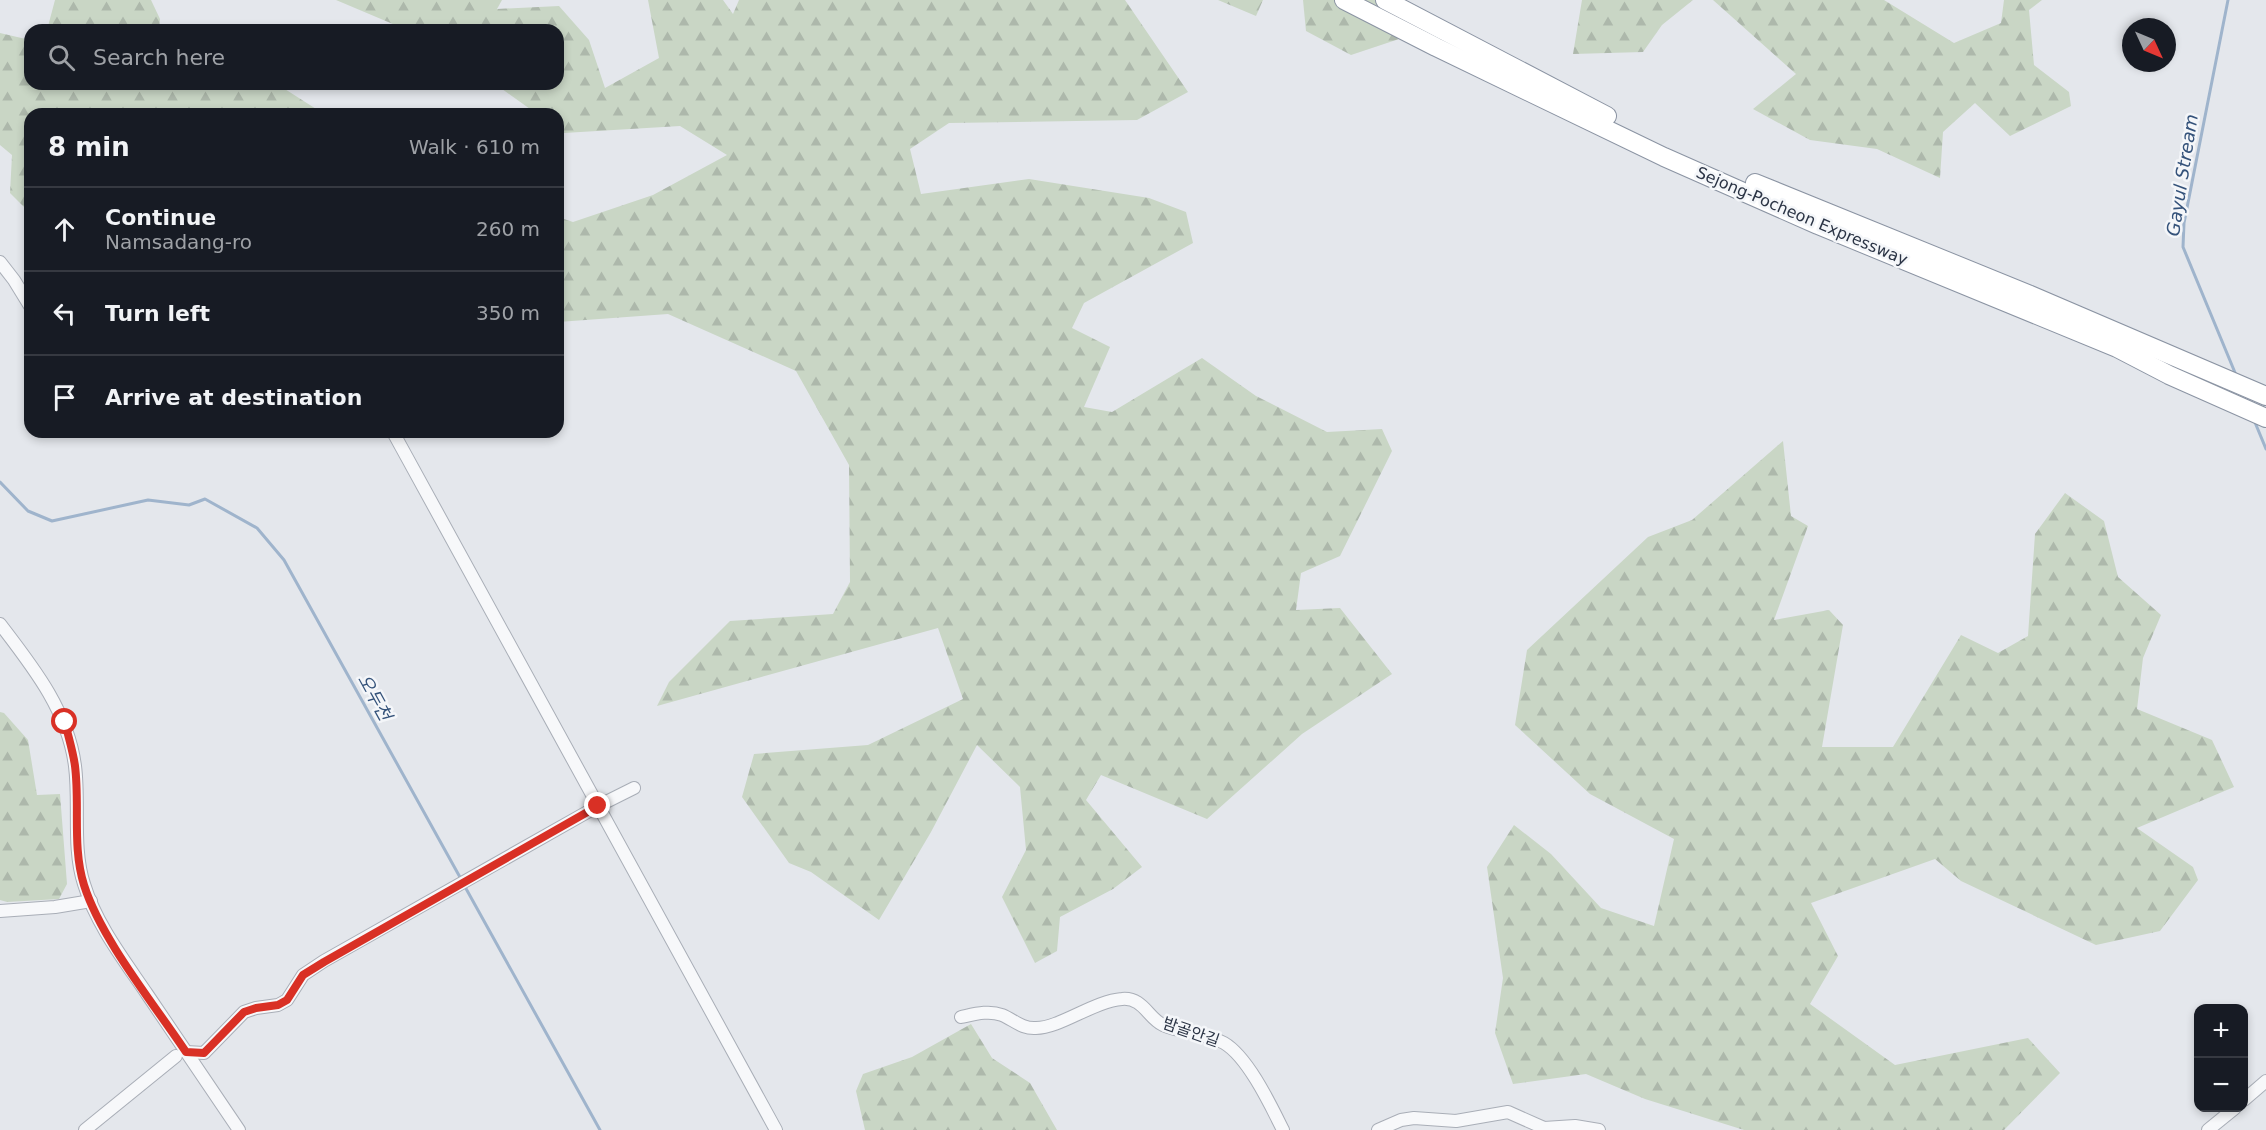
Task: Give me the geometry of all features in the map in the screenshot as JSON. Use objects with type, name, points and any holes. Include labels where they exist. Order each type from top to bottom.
[{"type":"highway","name":"Sejong-Pocheon Expressway","points":[[1344,0],[1664,157],[1818,225],[2117,348],[2169,375],[2266,418]]},
{"type":"highway","name":"Sejong-Pocheon Expressway","points":[[1385,0],[1589,108],[1679,150],[1778,193],[2156,347],[2266,396]]},
{"type":"street","points":[[0,262],[24,296]]},
{"type":"street","points":[[396,438],[776,1130]]},
{"type":"street","points":[[0,624],[37,673],[65,722],[75,766],[78,849],[83,883],[91,901],[117,949],[181,1054],[239,1130]]},
{"type":"street","points":[[86,1130],[181,1054],[204,1053],[244,1012],[278,1005],[287,1000],[303,975],[598,806],[634,788]]},
{"type":"street","points":[[0,911],[55,907],[91,901]]},
{"type":"street","name":"밤골안길","points":[[962,1017],[988,1013],[1001,1015],[1023,1026],[1043,1028],[1112,1000],[1126,998],[1146,1008],[1155,1020],[1163,1025],[1225,1044],[1237,1054],[1262,1090],[1283,1130]]},
{"type":"street","points":[[2248,1097],[2266,1081]]},
{"type":"street","points":[[1378,1130],[1401,1120],[1414,1118],[1456,1121],[1508,1112],[1544,1128],[1575,1126],[1599,1130]]},
{"type":"street","points":[[2208,1130],[2229,1112]]},
{"type":"green space","points":[[55,0],[151,0],[160,19],[160,24],[49,24]]},
{"type":"green space","points":[[336,0],[502,0],[497,9],[559,6],[589,40],[605,88],[659,58],[648,0],[723,0],[733,14],[739,0],[1125,0],[1188,92],[1137,120],[949,123],[910,149],[921,194],[1029,179],[1149,198],[1186,212],[1193,243],[1084,303],[1072,328],[1110,347],[1084,407],[1112,412],[1202,358],[1256,396],[1327,432],[1382,429],[1392,451],[1340,556],[1301,573],[1296,610],[1340,608],[1392,674],[1302,734],[1207,819],[1101,775],[1086,800],[1142,867],[1113,889],[1060,917],[1057,951],[1035,963],[1002,897],[1026,850],[1020,787],[977,745],[931,832],[879,920],[811,872],[789,863],[742,797],[754,754],[868,745],[963,699],[938,628],[657,706],[669,682],[730,621],[833,614],[850,582],[849,465],[796,371],[668,314],[564,322],[564,219],[573,222],[653,195],[727,155],[680,126],[564,133],[564,108],[529,108],[503,90],[564,90],[564,24],[393,24]]},
{"type":"green space","points":[[1218,0],[1263,0],[1256,16]]},
{"type":"green space","points":[[1303,0],[1405,0],[1405,37],[1351,55],[1306,31]]},
{"type":"green space","points":[[1582,0],[1693,0],[1662,25],[1643,52],[1573,54]]},
{"type":"green space","points":[[1713,0],[1884,0],[1954,43],[2001,23],[2004,0],[2042,0],[2029,10],[2034,65],[2069,92],[2071,106],[2010,136],[1975,103],[1943,132],[1940,178],[1877,149],[1810,140],[1753,109],[1796,74]]},
{"type":"green space","points":[[0,33],[24,39],[24,90],[286,90],[315,108],[24,108],[24,207],[10,193],[12,155],[0,145]]},
{"type":"green space","points":[[1783,441],[1791,516],[1808,526],[1774,620],[1829,610],[1843,625],[1822,747],[1893,747],[1961,635],[1998,653],[2028,636],[2035,534],[2065,493],[2104,521],[2118,577],[2161,615],[2143,658],[2137,709],[2212,740],[2234,787],[2137,828],[2193,867],[2198,880],[2160,931],[2096,945],[1961,881],[1935,859],[1811,903],[1838,956],[1810,1004],[1895,1065],[2028,1038],[2060,1073],[2004,1130],[1744,1130],[1645,1099],[1586,1074],[1513,1084],[1495,1033],[1503,978],[1487,867],[1514,825],[1551,854],[1601,908],[1654,926],[1674,839],[1590,794],[1515,725],[1527,650],[1648,537],[1692,520]]},
{"type":"green space","points":[[0,712],[4,713],[28,740],[37,795],[60,794],[67,884],[59,899],[7,902],[0,900]]},
{"type":"green space","points":[[971,1024],[992,1058],[1030,1083],[1057,1130],[865,1130],[856,1091],[863,1074],[912,1057]]},
{"type":"waterway","name":"Gayul Stream","points":[[2228,0],[2184,223],[2183,247],[2236,375]]},
{"type":"waterway","name":"Gayul Stream","points":[[2254,420],[2266,449]]},
{"type":"waterway","name":"오두천","points":[[0,482],[28,511],[52,521],[148,500],[189,505],[205,499],[257,528],[284,560],[461,879]]},
{"type":"waterway","name":"오두천","points":[[464,885],[600,1130]]},
{"type":"route","points":[[65,722],[75,766],[78,849],[83,883],[117,949],[186,1052],[204,1053],[244,1012],[278,1005],[287,1000],[303,975],[598,806]]}]
